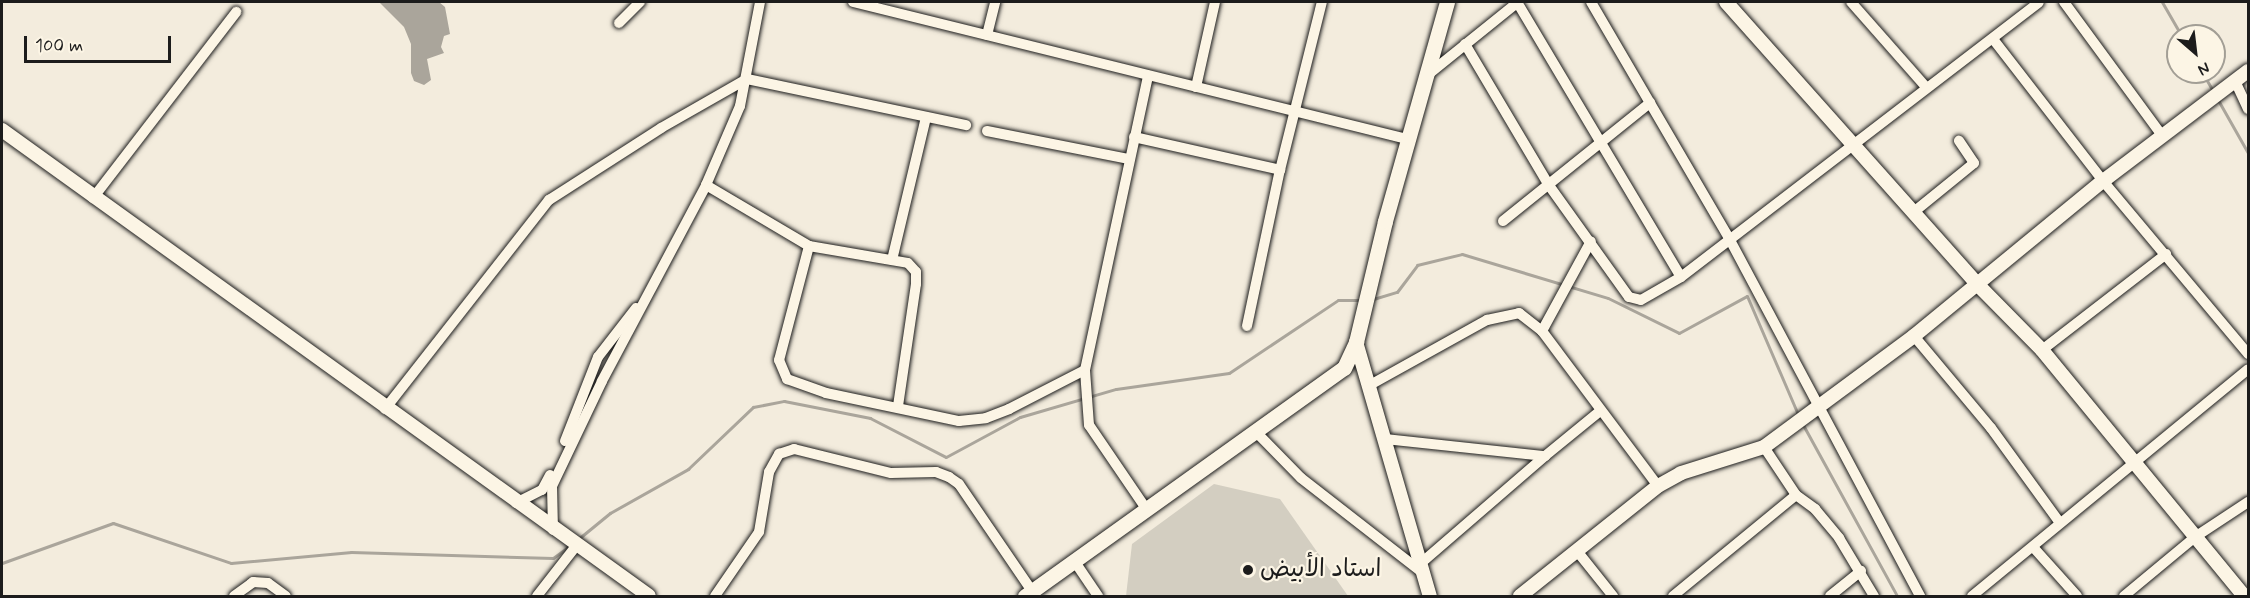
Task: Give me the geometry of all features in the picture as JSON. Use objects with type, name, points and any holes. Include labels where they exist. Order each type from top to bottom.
[{"type":"main road","points":[[1029,594],[1344,368],[1356,342],[1407,139],[1448,2]]},
{"type":"street","points":[[619,23],[640,2]]},
{"type":"street","points":[[553,530],[552,486],[648,294],[706,185],[747,79],[760,2]]},
{"type":"street","points":[[853,2],[1407,139]]},
{"type":"street","points":[[987,35],[995,2]]},
{"type":"street","points":[[1196,87],[1215,2]]},
{"type":"street","points":[[1247,326],[1280,170],[1322,2]]},
{"type":"street","points":[[1425,77],[1518,2],[1681,277]]},
{"type":"street","points":[[1591,2],[1730,240],[1816,406],[1920,597]]},
{"type":"street","points":[[1725,2],[1915,211],[1978,285],[2042,350],[2134,465],[2243,594]]},
{"type":"street","points":[[1851,2],[1926,87]]},
{"type":"street","points":[[1465,44],[1548,184],[1635,300],[1641,300],[1681,277],[1926,87],[1994,39],[2025,6],[2040,2]]},
{"type":"street","points":[[2064,2],[2163,137]]},
{"type":"street","points":[[93,198],[236,12]]},
{"type":"street","points":[[1994,39],[2103,181],[2248,354]]},
{"type":"street","points":[[1520,597],[1658,486],[1681,473],[1764,447],[1816,406],[1914,336],[2103,181],[2201,109],[2248,71]]},
{"type":"street","points":[[1147,510],[1089,425],[1085,370],[1148,76]]},
{"type":"street","points":[[385,409],[549,200],[661,128],[747,79],[966,125]]},
{"type":"street","points":[[2233,83],[2248,109]]},
{"type":"street","points":[[1503,221],[1650,103]]},
{"type":"street","points":[[892,260],[926,117]]},
{"type":"street","points":[[2,130],[385,409],[649,597]]},
{"type":"street","points":[[987,130],[1129,159]]},
{"type":"street","points":[[1134,137],[1280,170]]},
{"type":"street","points":[[1915,211],[1974,163],[1959,141]]},
{"type":"street","points":[[706,185],[809,246],[908,263],[915,272],[916,284],[898,406]]},
{"type":"street","points":[[1542,331],[1564,284],[1591,241]]},
{"type":"street","points":[[809,246],[779,360],[780,371],[787,379],[826,393],[898,406],[959,421],[986,418],[1085,370]]},
{"type":"street","points":[[2042,350],[2166,254]]},
{"type":"street","points":[[516,503],[534,495],[547,482],[598,357],[648,294]]},
{"type":"street","points":[[1370,385],[1487,320],[1519,313],[1542,331],[1658,486]]},
{"type":"street","points":[[1914,336],[1990,428],[2060,524]]},
{"type":"street","points":[[1356,342],[1430,597]]},
{"type":"street","points":[[1972,597],[2248,369]]},
{"type":"street","points":[[1422,568],[1545,456],[1600,411]]},
{"type":"street","points":[[1256,432],[1301,478],[1422,568]]},
{"type":"street","points":[[1386,439],[1545,456]]},
{"type":"street","points":[[1764,447],[1796,495],[1827,523],[1861,571],[1874,597]]},
{"type":"street","points":[[715,597],[759,532],[769,472],[779,454],[794,449],[891,473],[936,472],[949,477],[959,484],[1029,594]]},
{"type":"street","points":[[1673,597],[1796,495]]},
{"type":"street","points":[[2124,597],[2195,537],[2248,502]]},
{"type":"street","points":[[537,597],[576,546]]},
{"type":"street","points":[[2032,547],[2077,597]]},
{"type":"street","points":[[1577,551],[1613,597]]},
{"type":"street","points":[[1075,562],[1098,597]]},
{"type":"street","points":[[1830,597],[1861,571]]},
{"type":"street","points":[[234,597],[253,582],[268,583],[286,597]]},
{"type":"shaded area","points":[[379,2],[439,2],[445,7],[450,34],[444,36],[441,47],[444,53],[427,59],[431,80],[424,85],[414,81],[411,73],[411,44],[404,27]]},
{"type":"shaded area","points":[[1214,484],[1280,499],[1348,596],[1126,596],[1132,544]]},
{"type":"waterway","points":[[2162,2],[2175,24]]},
{"type":"waterway","points":[[2209,84],[2213,91]]},
{"type":"waterway","points":[[2218,100],[2248,153]]},
{"type":"waterway","points":[[1370,300],[1397,292],[1417,265],[1462,254],[1608,298],[1679,333],[1747,296],[1799,417]]},
{"type":"waterway","points":[[577,540],[610,513],[688,469],[753,407],[784,401],[870,418],[946,457],[1020,417],[1116,389],[1229,373],[1338,300],[1361,300]]},
{"type":"waterway","points":[[1802,423],[1897,596]]},
{"type":"waterway","points":[[2,563],[113,523],[231,563],[351,552],[553,558],[572,544]]},
{"type":"place","name":"استاد الأبيض","points":[[1248,570]]}]
